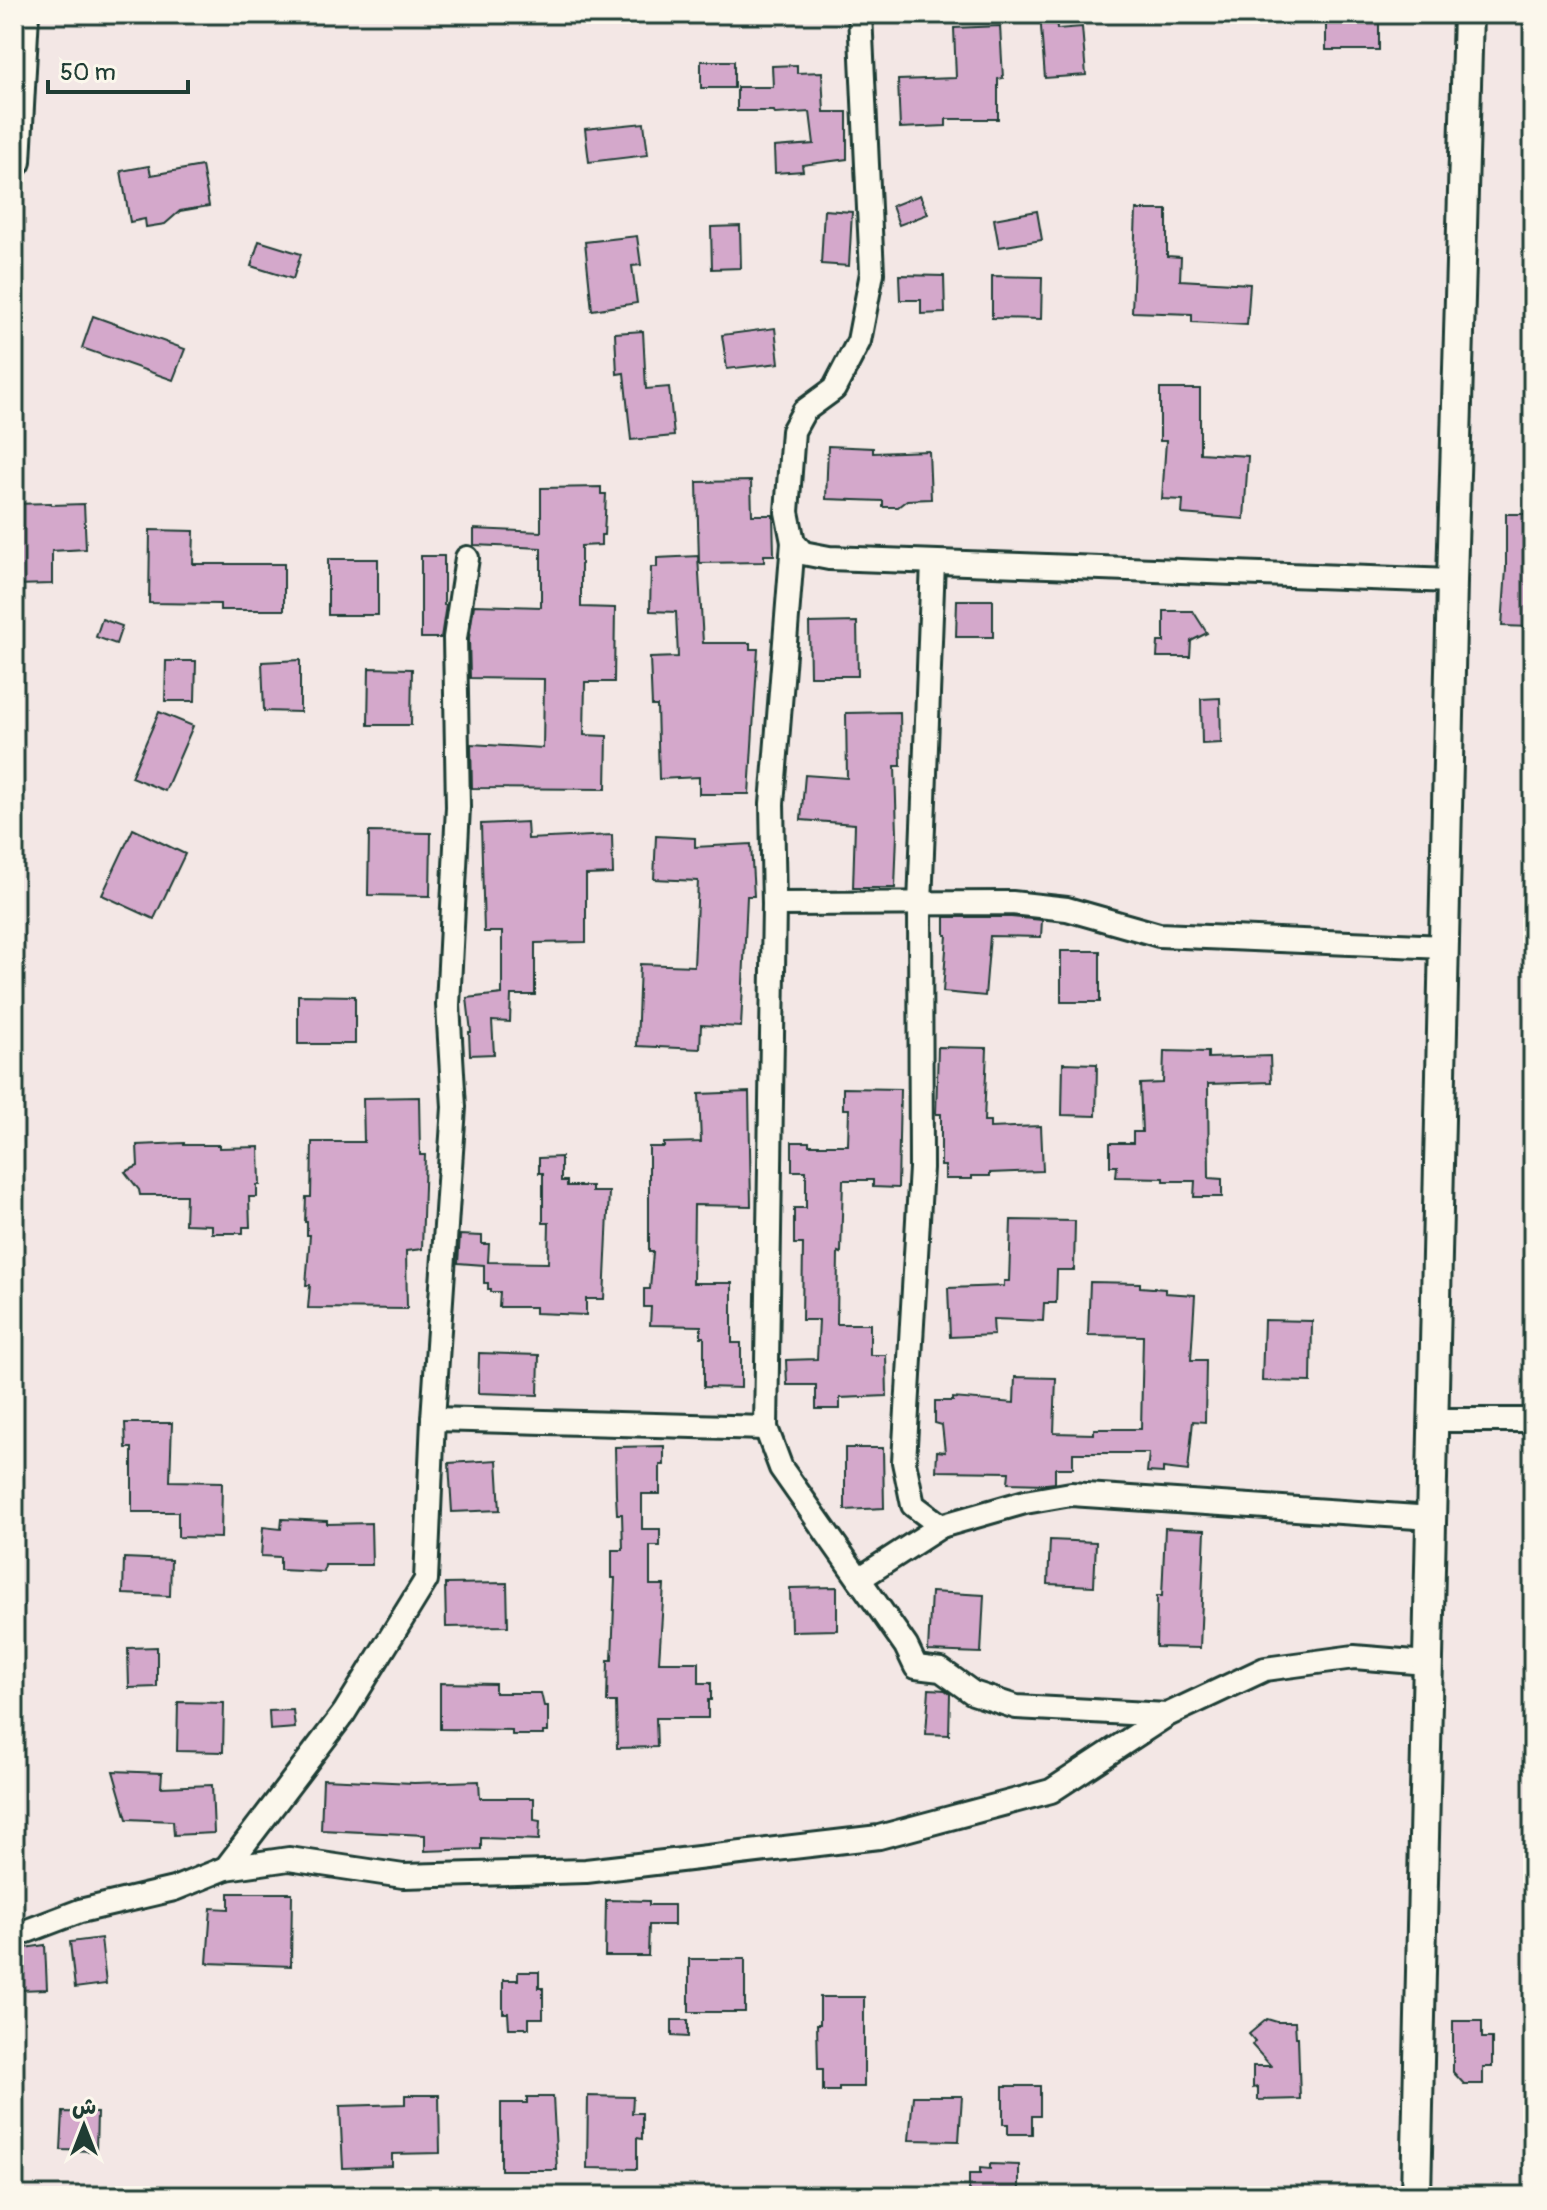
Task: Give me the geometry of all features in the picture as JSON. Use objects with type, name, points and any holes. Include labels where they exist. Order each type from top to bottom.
[{"type":"main road","points":[[14,161],[22,14]]},
{"type":"street","points":[[860,14],[872,273],[859,341],[834,389],[804,411],[793,431],[787,512],[793,542],[772,804],[774,904],[766,1428],[781,1468],[906,1646],[916,1667],[941,1670],[973,1693],[1016,1707],[1167,1715]]},
{"type":"street","points":[[1416,2196],[1452,581],[1468,14]]},
{"type":"street","points":[[793,542],[803,553],[829,558],[1452,581]]},
{"type":"street","points":[[226,1868],[344,1713],[426,1580],[433,1419],[454,1107],[448,1005],[458,807],[455,638],[467,558]]},
{"type":"street","points":[[933,562],[920,905],[921,1168],[904,1462],[913,1505],[941,1526]]},
{"type":"street","points":[[774,904],[1012,903],[1067,909],[1159,935],[1445,947]]},
{"type":"street","points":[[433,1419],[766,1428]]},
{"type":"street","points":[[1434,1420],[1533,1420]]},
{"type":"street","points":[[859,1579],[941,1526],[1025,1502],[1071,1494],[1432,1518]]},
{"type":"street","points":[[14,1936],[80,1911],[174,1889],[226,1868],[289,1859],[403,1876],[586,1871],[879,1837],[1051,1791],[1167,1715],[1265,1669],[1354,1657],[1427,1663]]},
{"type":"building","points":[[1040,14],[1056,14],[1057,29],[1082,27],[1086,75],[1045,78]]},
{"type":"building","points":[[1326,14],[1379,14],[1379,50],[1326,50]]},
{"type":"building","points":[[1000,26],[1003,78],[998,79],[998,119],[946,119],[946,126],[900,128],[898,80],[956,78],[954,28]]},
{"type":"building","points":[[701,61],[734,61],[734,88],[701,88]]},
{"type":"building","points":[[797,65],[797,73],[822,72],[824,112],[847,112],[847,159],[802,165],[803,171],[775,173],[774,147],[814,144],[810,112],[775,114],[774,111],[737,111],[737,87],[773,87],[772,66]]},
{"type":"building","points":[[644,123],[648,155],[589,162],[585,129]]},
{"type":"building","points":[[149,166],[151,175],[202,166],[209,206],[180,211],[165,224],[146,227],[145,219],[130,222],[121,171]]},
{"type":"building","points":[[920,195],[928,214],[899,225],[892,206]]},
{"type":"building","points":[[824,210],[852,212],[849,266],[821,264]]},
{"type":"building","points":[[1136,210],[1167,210],[1167,256],[1181,257],[1180,280],[1250,284],[1247,325],[1192,322],[1192,314],[1132,312]]},
{"type":"building","points":[[1037,211],[1042,240],[999,247],[994,219]]},
{"type":"building","points":[[740,226],[741,268],[712,269],[711,227]]},
{"type":"building","points":[[637,236],[641,265],[632,266],[637,303],[592,310],[585,242]]},
{"type":"building","points":[[259,241],[301,254],[293,279],[251,266]]},
{"type":"building","points":[[899,275],[944,276],[945,313],[921,314],[921,300],[900,300]]},
{"type":"building","points":[[992,276],[1042,277],[1041,319],[992,318]]},
{"type":"building","points":[[93,316],[185,349],[173,380],[82,348]]},
{"type":"building","points":[[775,328],[779,363],[727,369],[722,335]]},
{"type":"building","points":[[643,331],[646,389],[669,387],[674,436],[631,440],[624,373],[617,374],[615,333]]},
{"type":"building","points":[[1160,389],[1200,389],[1200,453],[1248,456],[1244,519],[1182,514],[1183,500],[1162,499],[1166,441],[1160,441]]},
{"type":"building","points":[[828,446],[873,448],[873,453],[929,451],[931,499],[907,500],[898,507],[883,507],[883,501],[826,499]]},
{"type":"building","points":[[751,481],[752,515],[773,515],[774,555],[764,555],[764,562],[699,563],[697,482]]},
{"type":"building","points":[[601,487],[601,494],[606,494],[604,535],[601,535],[601,545],[581,546],[581,607],[615,608],[614,682],[585,682],[584,735],[607,736],[606,789],[472,788],[471,744],[543,748],[544,679],[470,678],[469,638],[474,605],[541,607],[541,548],[474,545],[474,529],[541,532],[541,488]]},
{"type":"building","points":[[14,504],[84,504],[86,549],[52,551],[52,584],[14,585]]},
{"type":"building","points":[[1506,514],[1533,514],[1532,627],[1502,626]]},
{"type":"building","points":[[150,530],[194,531],[193,564],[284,564],[284,610],[220,610],[220,604],[149,603]]},
{"type":"building","points":[[421,556],[444,556],[446,605],[441,638],[421,638]]},
{"type":"building","points":[[698,556],[703,643],[750,643],[750,649],[758,649],[749,794],[699,794],[699,777],[659,779],[657,706],[652,706],[650,658],[678,657],[676,612],[650,611],[651,567],[657,567],[657,558]]},
{"type":"building","points":[[328,559],[378,559],[378,615],[328,615]]},
{"type":"building","points":[[957,600],[993,600],[993,637],[956,637]]},
{"type":"building","points":[[1164,611],[1193,611],[1207,633],[1191,641],[1190,657],[1157,657],[1158,642],[1164,642]]},
{"type":"building","points":[[102,619],[122,626],[116,644],[96,637]]},
{"type":"building","points":[[857,622],[858,676],[810,676],[809,623]]},
{"type":"building","points":[[300,660],[300,712],[264,711],[262,662]]},
{"type":"building","points":[[166,661],[196,661],[195,701],[165,701]]},
{"type":"building","points":[[369,668],[412,669],[411,725],[368,725]]},
{"type":"building","points":[[1220,698],[1221,743],[1202,744],[1201,699]]},
{"type":"building","points":[[159,712],[193,726],[165,791],[131,777]]},
{"type":"building","points":[[900,712],[901,766],[895,766],[895,888],[853,888],[855,824],[801,820],[805,775],[847,778],[846,713]]},
{"type":"building","points":[[527,822],[528,839],[612,835],[613,874],[586,875],[586,942],[535,943],[535,995],[511,995],[510,1022],[492,1021],[494,1054],[470,1055],[467,998],[502,994],[502,932],[484,932],[481,824]]},
{"type":"building","points":[[133,829],[185,854],[154,919],[102,895]]},
{"type":"building","points":[[369,832],[431,833],[430,896],[368,895]]},
{"type":"building","points":[[656,836],[695,838],[695,847],[751,844],[754,896],[747,896],[741,1027],[701,1025],[700,1049],[637,1046],[640,964],[694,966],[698,881],[654,879]]},
{"type":"building","points":[[945,917],[1042,920],[1041,937],[990,936],[985,996],[943,992],[947,935]]},
{"type":"building","points":[[1061,951],[1100,951],[1100,1002],[1061,1002]]},
{"type":"building","points":[[298,995],[355,996],[355,1044],[298,1044]]},
{"type":"building","points":[[938,1047],[987,1048],[984,1121],[990,1121],[990,1128],[1041,1126],[1043,1171],[945,1179],[945,1166],[941,1166],[941,1114],[936,1114]]},
{"type":"building","points":[[1164,1051],[1208,1052],[1208,1058],[1270,1056],[1271,1082],[1208,1084],[1209,1178],[1222,1179],[1222,1197],[1194,1197],[1195,1181],[1116,1177],[1117,1166],[1110,1166],[1110,1143],[1133,1143],[1133,1132],[1142,1132],[1140,1084],[1163,1083]]},
{"type":"building","points":[[1063,1063],[1097,1064],[1096,1116],[1062,1115]]},
{"type":"building","points":[[843,1088],[900,1089],[898,1188],[873,1187],[873,1180],[843,1180],[841,1253],[838,1252],[837,1324],[870,1324],[870,1355],[886,1355],[887,1396],[840,1398],[840,1409],[816,1409],[816,1385],[787,1385],[786,1360],[817,1359],[819,1320],[802,1320],[803,1244],[794,1244],[794,1208],[806,1208],[806,1171],[792,1171],[792,1142],[848,1145],[849,1109],[843,1109]]},
{"type":"building","points":[[749,1092],[751,1206],[694,1205],[693,1283],[732,1283],[732,1343],[741,1343],[741,1388],[704,1387],[704,1337],[701,1337],[701,1326],[650,1325],[651,1307],[644,1307],[644,1289],[650,1289],[653,1252],[649,1252],[649,1147],[664,1147],[664,1143],[701,1142],[699,1094]]},
{"type":"building","points":[[419,1097],[420,1155],[425,1155],[422,1249],[406,1251],[407,1309],[308,1308],[310,1285],[306,1285],[310,1235],[307,1235],[305,1222],[306,1197],[311,1197],[312,1142],[364,1142],[363,1098]]},
{"type":"building","points":[[137,1145],[219,1145],[219,1148],[259,1147],[260,1185],[257,1185],[257,1197],[249,1197],[250,1227],[243,1227],[243,1233],[212,1233],[212,1225],[185,1224],[186,1195],[140,1195],[125,1172],[138,1166]]},
{"type":"building","points":[[561,1157],[561,1181],[567,1181],[567,1186],[592,1186],[592,1192],[609,1192],[604,1299],[586,1299],[586,1315],[535,1313],[535,1307],[499,1307],[500,1292],[491,1292],[488,1283],[484,1283],[484,1265],[458,1263],[460,1235],[482,1236],[482,1244],[489,1244],[488,1262],[548,1263],[549,1223],[543,1223],[543,1173],[539,1173],[539,1158]]},
{"type":"building","points":[[1011,1220],[1075,1221],[1074,1270],[1057,1270],[1056,1303],[1044,1303],[1043,1321],[993,1319],[994,1335],[950,1337],[948,1288],[1004,1286],[1004,1281],[1009,1281]]},
{"type":"building","points":[[1090,1282],[1140,1283],[1140,1287],[1165,1289],[1165,1293],[1195,1295],[1191,1360],[1206,1360],[1205,1422],[1193,1421],[1188,1471],[1163,1468],[1163,1473],[1147,1472],[1149,1453],[1073,1453],[1073,1468],[1055,1468],[1055,1483],[1008,1483],[1009,1472],[936,1471],[937,1451],[945,1452],[942,1425],[935,1423],[935,1401],[953,1401],[953,1398],[1014,1403],[1015,1377],[1056,1378],[1054,1433],[1094,1434],[1094,1429],[1141,1429],[1143,1336],[1088,1335]]},
{"type":"building","points":[[1264,1320],[1312,1321],[1311,1382],[1262,1381]]},
{"type":"building","points":[[479,1353],[539,1355],[538,1395],[478,1393]]},
{"type":"building","points":[[125,1423],[172,1423],[170,1481],[222,1482],[221,1538],[178,1537],[178,1512],[132,1512],[132,1448],[126,1448]]},
{"type":"building","points":[[664,1446],[664,1465],[660,1465],[660,1494],[642,1494],[642,1529],[660,1529],[660,1546],[650,1546],[650,1585],[664,1585],[659,1662],[699,1662],[699,1683],[711,1683],[711,1700],[708,1700],[708,1718],[656,1718],[657,1747],[617,1748],[616,1702],[607,1702],[615,1578],[612,1578],[612,1550],[623,1550],[622,1514],[617,1514],[615,1447]]},
{"type":"building","points":[[845,1448],[883,1448],[884,1508],[845,1510]]},
{"type":"building","points":[[497,1460],[500,1510],[452,1512],[449,1463]]},
{"type":"building","points":[[282,1519],[327,1521],[327,1524],[371,1523],[372,1565],[325,1565],[324,1572],[280,1570],[280,1557],[261,1556],[263,1527],[281,1529]]},
{"type":"building","points":[[1165,1528],[1205,1530],[1200,1648],[1156,1647],[1157,1596],[1162,1596]]},
{"type":"building","points":[[1050,1540],[1096,1542],[1094,1586],[1048,1584]]},
{"type":"building","points":[[124,1558],[171,1560],[170,1596],[123,1594]]},
{"type":"building","points":[[507,1583],[508,1626],[446,1627],[445,1584]]},
{"type":"building","points":[[837,1587],[837,1630],[791,1631],[790,1588]]},
{"type":"building","points":[[931,1592],[984,1595],[981,1653],[928,1651]]},
{"type":"building","points":[[157,1647],[157,1687],[129,1688],[128,1648]]},
{"type":"building","points":[[440,1683],[495,1684],[495,1693],[541,1693],[544,1706],[548,1706],[548,1732],[543,1732],[543,1735],[512,1735],[512,1730],[440,1729]]},
{"type":"building","points":[[929,1689],[945,1690],[950,1694],[949,1735],[926,1734]]},
{"type":"building","points":[[178,1702],[224,1703],[223,1752],[177,1751]]},
{"type":"building","points":[[293,1710],[295,1728],[270,1730],[269,1711]]},
{"type":"building","points":[[113,1771],[162,1773],[161,1787],[212,1785],[214,1833],[174,1835],[173,1821],[127,1819]]},
{"type":"building","points":[[323,1779],[414,1783],[479,1781],[480,1798],[534,1798],[534,1820],[540,1821],[539,1840],[481,1838],[481,1849],[425,1851],[425,1835],[321,1830]]},
{"type":"building","points":[[229,1893],[292,1893],[291,1966],[207,1963],[211,1908],[229,1909]]},
{"type":"building","points":[[606,1900],[674,1905],[674,1925],[649,1925],[648,1956],[605,1956]]},
{"type":"building","points":[[101,1938],[106,1984],[75,1988],[70,1942]]},
{"type":"building","points":[[45,1945],[47,1989],[20,1990],[18,1949]]},
{"type":"building","points":[[689,1959],[745,1959],[745,2012],[689,2012]]},
{"type":"building","points":[[518,1972],[539,1972],[539,1988],[543,1988],[543,2018],[529,2018],[529,2028],[509,2028],[508,2013],[503,2013],[503,1980],[518,1980]]},
{"type":"building","points":[[820,1997],[864,1997],[864,2087],[839,2087],[839,2091],[823,2091],[823,2069],[818,2069]]},
{"type":"building","points":[[1267,2019],[1295,2022],[1300,2099],[1258,2100],[1258,2087],[1253,2088],[1253,2066],[1271,2066],[1252,2045],[1255,2041],[1249,2034]]},
{"type":"building","points":[[672,2020],[688,2020],[688,2037],[672,2036]]},
{"type":"building","points":[[1453,2021],[1482,2021],[1482,2038],[1492,2038],[1492,2067],[1483,2067],[1483,2084],[1464,2084],[1453,2072]]},
{"type":"building","points":[[1003,2086],[1040,2086],[1040,2116],[1032,2116],[1032,2134],[1008,2134],[1008,2124],[1003,2124]]},
{"type":"building","points":[[405,2095],[439,2095],[440,2153],[392,2154],[392,2166],[343,2168],[340,2106],[405,2104]]},
{"type":"building","points":[[588,2096],[633,2097],[632,2113],[642,2113],[642,2139],[637,2138],[637,2169],[587,2168]]},
{"type":"building","points":[[913,2096],[962,2096],[959,2141],[909,2140]]},
{"type":"building","points":[[527,2097],[553,2097],[557,2170],[501,2170],[501,2103],[527,2103]]},
{"type":"building","points":[[63,2112],[97,2113],[96,2151],[61,2150]]},
{"type":"building","points":[[990,2164],[1019,2165],[1019,2196],[969,2196],[969,2174],[980,2174],[980,2168],[990,2169]]}]
